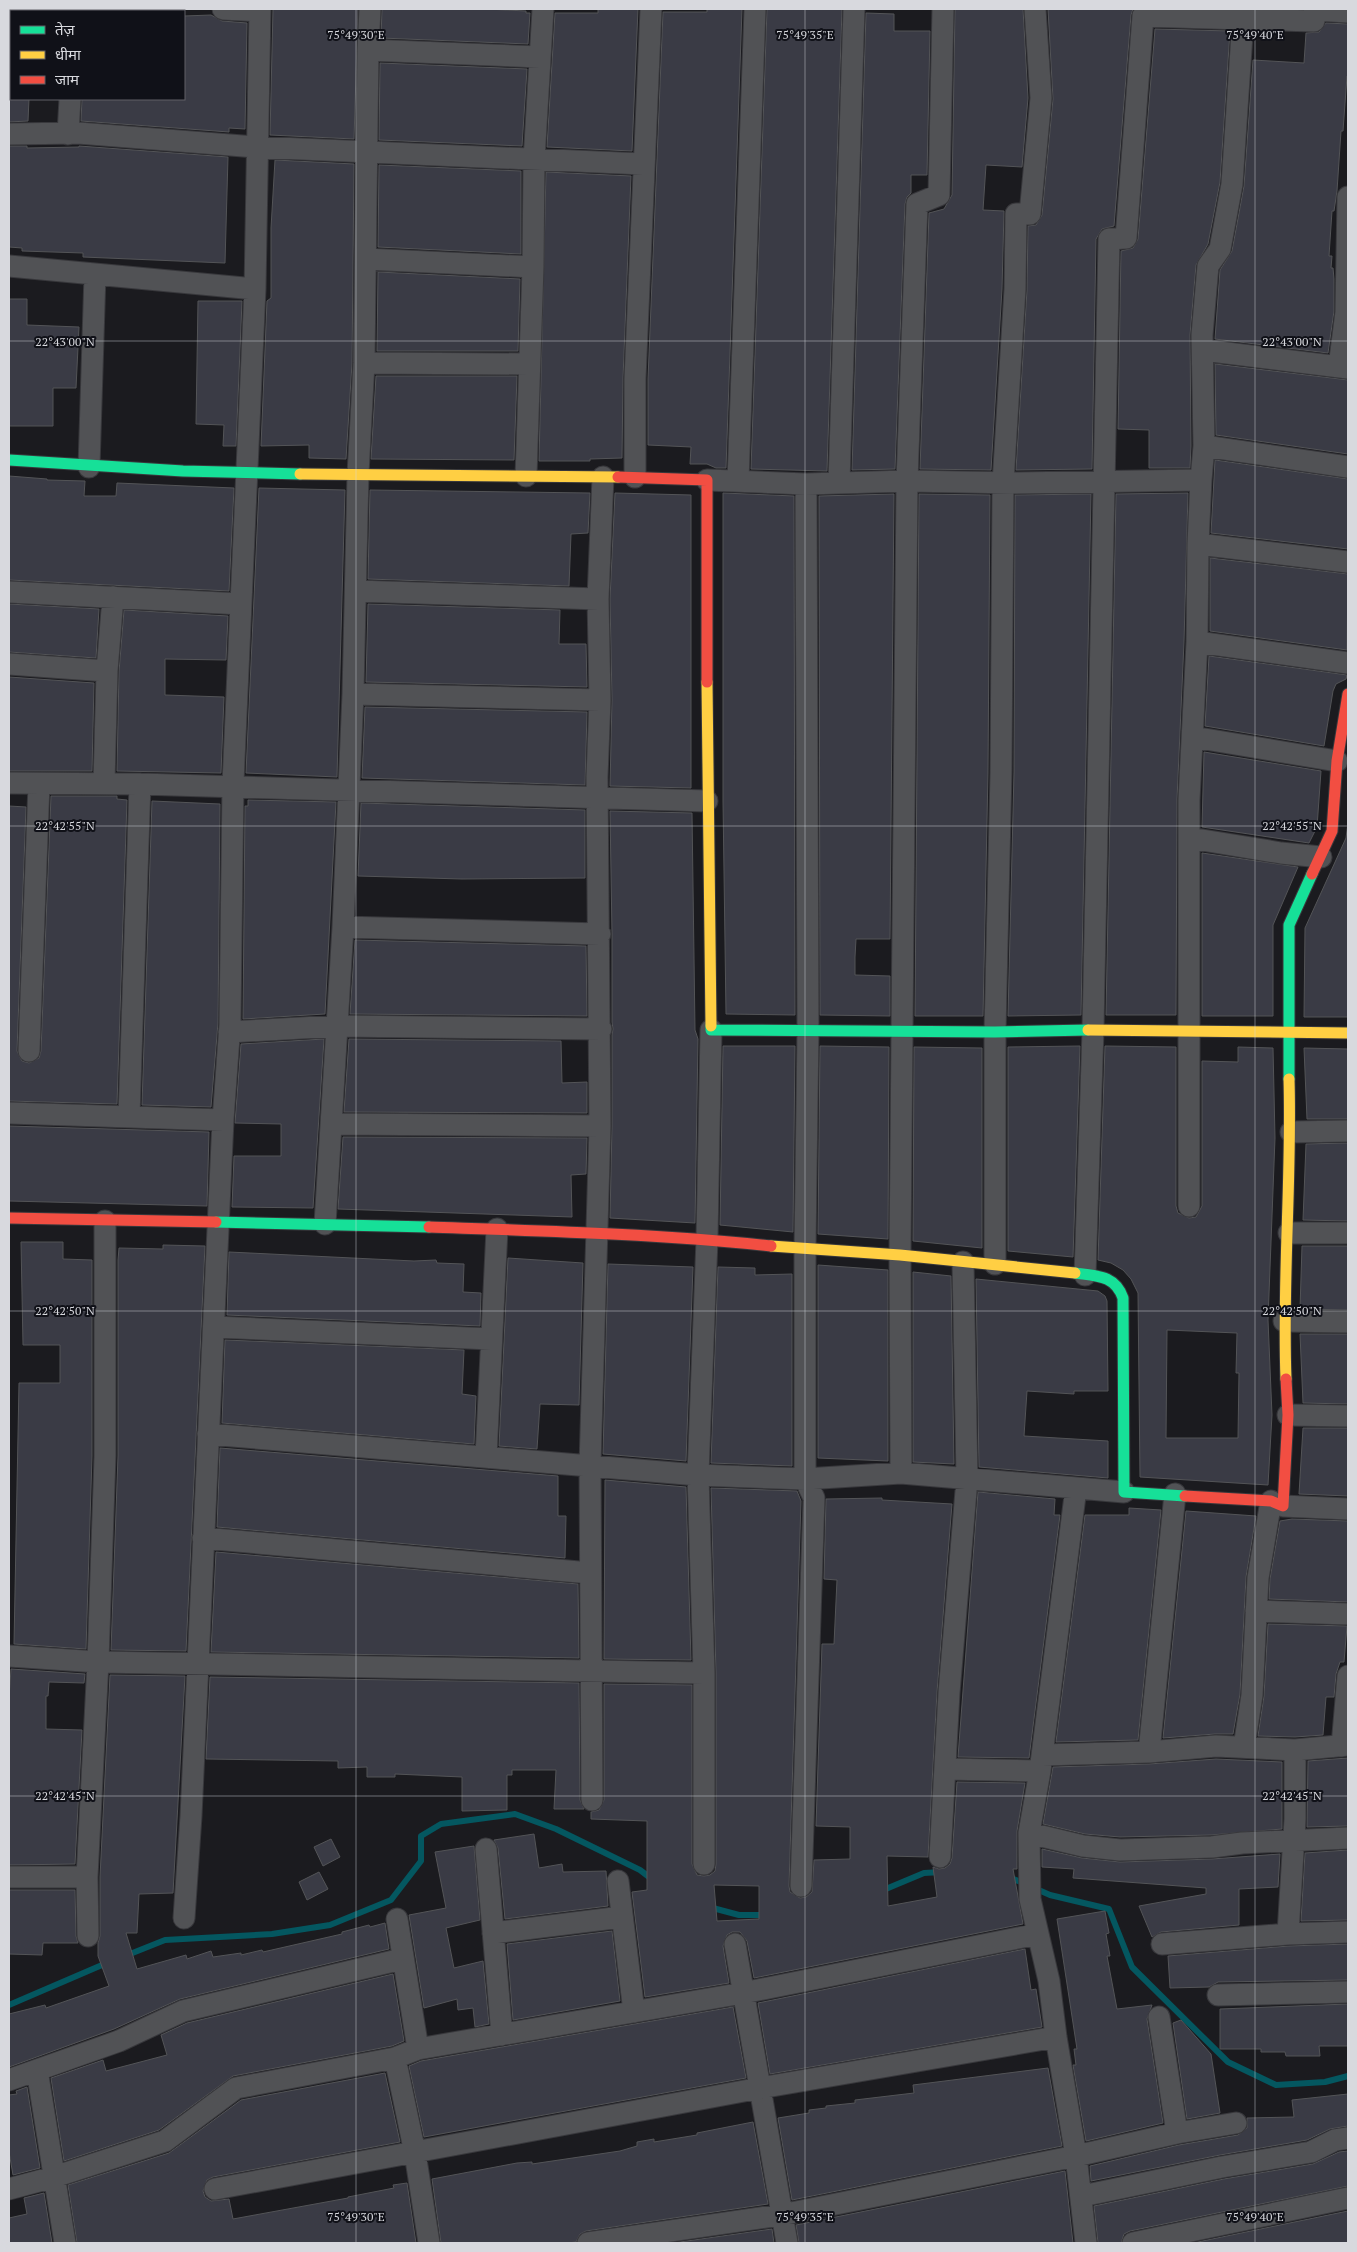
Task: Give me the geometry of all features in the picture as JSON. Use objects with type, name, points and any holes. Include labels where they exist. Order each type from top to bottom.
[{"type":"street","points":[[184,1918],[191,1816],[218,1222],[229,1032],[234,788],[255,289],[256,147],[260,10],[223,9]]},
{"type":"street","points":[[325,1224],[343,927],[353,694],[358,474],[364,363],[370,9]]},
{"type":"street","points":[[526,476],[533,267],[534,160],[543,9]]},
{"type":"street","points":[[635,477],[636,370],[650,9]]},
{"type":"street","points":[[738,481],[755,9]]},
{"type":"street","points":[[839,483],[854,9]]},
{"type":"street","points":[[901,1473],[900,1254],[907,481],[917,204],[939,195],[942,9]]},
{"type":"street","points":[[995,1264],[995,1032],[1001,772],[1003,483],[1015,289],[1016,214],[1030,214],[1041,98],[1035,9]]},
{"type":"street","points":[[1085,1275],[1109,240],[1126,238],[1146,13],[1314,21],[1315,9],[1348,12]]},
{"type":"street","points":[[1189,1206],[1189,800],[1193,737],[1198,544],[1204,446],[1202,335],[1208,266],[1220,249],[1232,184],[1244,19]]},
{"type":"street","points":[[368,50],[540,57]]},
{"type":"street","points":[[68,134],[70,100]]},
{"type":"street","points":[[9,134],[68,134],[256,147],[643,164]]},
{"type":"street","points":[[1203,350],[1344,368],[1348,197]]},
{"type":"street","points":[[366,259],[533,267]]},
{"type":"street","points":[[9,266],[255,289]]},
{"type":"street","points":[[89,467],[95,274]]},
{"type":"street","points":[[364,363],[529,364]]},
{"type":"street","points":[[1204,446],[1348,467]]},
{"type":"street","points":[[9,460],[89,467],[247,472],[635,477],[806,484],[907,481],[1003,483],[1201,480]]},
{"type":"street","points":[[592,1800],[590,1466],[600,1126],[601,1029],[597,798],[600,700],[598,599],[603,477]]},
{"type":"street","points":[[704,1864],[704,1673],[698,1475],[707,1239],[711,1030],[707,801],[707,480]]},
{"type":"street","points":[[801,1886],[814,1498],[805,1479],[805,1249],[808,1030],[806,484]]},
{"type":"street","points":[[1198,544],[1348,562]]},
{"type":"street","points":[[356,591],[598,599]]},
{"type":"street","points":[[9,592],[241,604]]},
{"type":"street","points":[[104,783],[107,671],[113,597]]},
{"type":"street","points":[[1196,642],[1348,663]]},
{"type":"street","points":[[9,664],[107,671]]},
{"type":"street","points":[[353,694],[600,700]]},
{"type":"street","points":[[1244,1747],[1252,1695],[1258,1578],[1277,1503],[1288,1415],[1284,1321],[1289,1233],[1291,1132],[1288,1034],[1290,925],[1294,912],[1332,831],[1337,761],[1348,694]]},
{"type":"street","points":[[1193,737],[1337,761]]},
{"type":"street","points":[[9,783],[104,783],[707,801]]},
{"type":"street","points":[[29,1051],[40,784]]},
{"type":"street","points":[[128,1117],[140,784]]},
{"type":"street","points":[[1190,838],[1281,853],[1321,857]]},
{"type":"street","points":[[343,927],[600,934]]},
{"type":"street","points":[[229,1032],[337,1026],[601,1029]]},
{"type":"street","points":[[711,1030],[995,1032],[1092,1030],[1288,1034],[1348,1033]]},
{"type":"street","points":[[9,1113],[223,1120]]},
{"type":"street","points":[[332,1124],[600,1126]]},
{"type":"street","points":[[1291,1132],[1348,1131]]},
{"type":"street","points":[[9,1218],[325,1224],[597,1232],[707,1239],[805,1249],[900,1254],[1085,1275],[1112,1280],[1119,1287],[1123,1298],[1124,1492]]},
{"type":"street","points":[[88,1936],[87,1877],[98,1662],[105,1456],[105,1221]]},
{"type":"street","points":[[486,1457],[497,1229]]},
{"type":"street","points":[[1289,1233],[1348,1233]]},
{"type":"street","points":[[940,1857],[949,1693],[967,1479],[963,1262]]},
{"type":"street","points":[[1284,1321],[1348,1322]]},
{"type":"street","points":[[214,1327],[491,1339]]},
{"type":"street","points":[[1288,1415],[1348,1416]]},
{"type":"street","points":[[208,1434],[698,1475],[805,1479],[901,1473],[1124,1492],[1176,1494],[1348,1508]]},
{"type":"street","points":[[1076,1488],[1041,1763],[1029,1833],[1030,1899],[1050,1981],[1056,2037],[1082,2196],[1086,2243]]},
{"type":"street","points":[[1149,1752],[1176,1494]]},
{"type":"street","points":[[203,1538],[590,1573]]},
{"type":"street","points":[[1256,1611],[1348,1614]]},
{"type":"street","points":[[9,1656],[98,1662],[197,1662],[704,1673]]},
{"type":"street","points":[[945,1769],[1041,1763],[1216,1746],[1295,1750],[1345,1746],[1348,1676]]},
{"type":"street","points":[[1288,1934],[1295,1750]]},
{"type":"street","points":[[1029,1833],[1084,1846],[1120,1850],[1348,1838]]},
{"type":"street","points":[[486,1849],[502,2035]]},
{"type":"street","points":[[9,1877],[87,1877]]},
{"type":"street","points":[[618,1881],[634,2012]]},
{"type":"street","points":[[494,1933],[622,1917]]},
{"type":"street","points":[[397,1919],[418,2049]]},
{"type":"street","points":[[1162,1944],[1288,1934],[1348,1932]]},
{"type":"street","points":[[9,2189],[54,2177],[165,2141],[236,2088],[395,2058],[418,2049],[743,1993],[1038,1934]]},
{"type":"street","points":[[735,1944],[787,2243]]},
{"type":"street","points":[[9,2080],[119,2041],[183,2010],[402,1959]]},
{"type":"street","points":[[1218,1995],[1348,1992]]},
{"type":"street","points":[[1159,2017],[1177,2133]]},
{"type":"street","points":[[215,2189],[760,2088],[1056,2037]]},
{"type":"street","points":[[395,2058],[415,2153],[429,2243]]},
{"type":"street","points":[[37,2070],[65,2243]]},
{"type":"street","points":[[588,2243],[781,2215],[1076,2156],[1177,2133],[1236,2123]]},
{"type":"street","points":[[1082,2196],[1222,2167],[1310,2152],[1335,2140],[1348,2138]]},
{"type":"street","points":[[1132,2243],[1348,2198]]},
{"type":"building","points":[[273,9],[358,9],[354,139],[270,135]]},
{"type":"building","points":[[382,9],[526,11],[526,13],[530,13],[528,44],[381,38]]},
{"type":"building","points":[[598,9],[638,9],[632,151],[547,147],[555,13],[598,13]]},
{"type":"building","points":[[707,9],[742,9],[726,468],[716,468],[707,464],[690,464],[691,447],[648,445],[648,379],[663,12],[707,12]]},
{"type":"building","points":[[767,9],[842,9],[827,471],[751,469]]},
{"type":"building","points":[[955,9],[1023,9],[1028,98],[1022,167],[986,165],[983,210],[1004,211],[1002,289],[991,470],[920,469],[929,213],[944,209],[952,195]]},
{"type":"building","points":[[1048,9],[1133,9],[1114,226],[1102,229],[1096,239],[1092,469],[1016,470],[1027,290],[1028,226],[1036,225],[1042,215],[1053,99]]},
{"type":"building","points":[[866,13],[894,14],[894,31],[930,31],[927,175],[911,175],[911,193],[907,197],[905,204],[895,469],[852,470]]},
{"type":"building","points":[[211,15],[222,21],[247,23],[245,129],[229,128],[229,132],[81,121],[82,100],[185,100],[185,16]]},
{"type":"building","points":[[1326,23],[1348,24],[1348,76],[1343,131],[1341,131],[1337,191],[1334,211],[1332,211],[1329,256],[1332,256],[1334,311],[1328,353],[1215,339],[1220,270],[1232,251],[1244,186],[1253,60],[1304,63],[1306,33],[1319,32]]},
{"type":"building","points":[[1155,29],[1230,31],[1220,182],[1208,244],[1196,265],[1190,335],[1190,468],[1149,468],[1149,430],[1118,429],[1121,251],[1133,248],[1138,239]]},
{"type":"building","points":[[380,63],[527,69],[522,146],[379,140]]},
{"type":"building","points":[[9,99],[29,100],[28,121],[9,122]]},
{"type":"building","points":[[9,146],[27,146],[27,148],[79,146],[228,157],[225,263],[83,257],[83,253],[22,251],[22,248],[9,247]]},
{"type":"building","points":[[275,160],[354,164],[352,363],[346,459],[309,458],[309,445],[261,446],[267,301],[271,298],[271,228]]},
{"type":"building","points":[[379,165],[521,171],[521,254],[378,247]]},
{"type":"building","points":[[546,172],[631,176],[623,378],[622,458],[590,459],[590,461],[539,461]]},
{"type":"building","points":[[378,272],[520,279],[518,351],[377,351]]},
{"type":"building","points":[[9,299],[27,299],[27,325],[79,327],[76,388],[53,388],[53,426],[9,426]]},
{"type":"building","points":[[198,301],[242,301],[236,446],[223,446],[224,425],[196,424]]},
{"type":"building","points":[[1215,364],[1348,380],[1348,454],[1216,435]]},
{"type":"building","points":[[376,376],[517,376],[514,460],[371,459]]},
{"type":"building","points":[[1215,460],[1348,479],[1348,549],[1211,533]]},
{"type":"building","points":[[9,476],[85,481],[84,496],[116,496],[117,483],[234,488],[229,591],[9,580]]},
{"type":"building","points":[[259,488],[345,490],[337,777],[246,773]]},
{"type":"building","points":[[370,490],[590,493],[588,533],[571,534],[569,586],[368,579]]},
{"type":"building","points":[[615,493],[691,495],[691,788],[610,786],[612,700],[610,599]]},
{"type":"building","points":[[723,493],[794,496],[795,1015],[726,1014],[723,801]]},
{"type":"building","points":[[1188,493],[1177,799],[1176,1015],[1106,1015],[1116,494]]},
{"type":"building","points":[[894,494],[890,939],[856,939],[855,957],[855,975],[890,976],[890,1016],[820,1015],[819,496]]},
{"type":"building","points":[[919,494],[990,495],[988,772],[983,1016],[915,1016]]},
{"type":"building","points":[[1091,494],[1081,1015],[1008,1016],[1014,772],[1015,495]]},
{"type":"building","points":[[1210,558],[1348,574],[1347,650],[1210,631]]},
{"type":"building","points":[[9,604],[99,609],[96,658],[9,652]]},
{"type":"building","points":[[368,604],[560,610],[559,644],[586,644],[587,687],[366,682]]},
{"type":"building","points":[[124,610],[228,616],[226,660],[165,659],[165,695],[224,697],[221,773],[117,771],[119,672]]},
{"type":"building","points":[[1209,656],[1347,675],[1346,679],[1336,684],[1333,691],[1324,746],[1205,726]]},
{"type":"building","points":[[9,677],[94,683],[92,771],[9,771]]},
{"type":"building","points":[[365,707],[587,712],[585,785],[362,778]]},
{"type":"building","points":[[1204,752],[1321,771],[1317,827],[1309,843],[1202,827]]},
{"type":"building","points":[[51,796],[117,796],[117,799],[127,800],[117,1104],[9,1101],[9,806],[26,807],[17,1051],[22,1061],[29,1063],[39,1058],[41,1051]]},
{"type":"building","points":[[248,800],[336,802],[325,1014],[243,1019],[245,806],[248,806]]},
{"type":"building","points":[[152,801],[220,804],[218,1023],[211,1107],[142,1105]]},
{"type":"building","points":[[361,803],[585,810],[585,878],[462,879],[358,876]]},
{"type":"building","points":[[610,811],[692,813],[695,1030],[698,1039],[695,1223],[610,1218],[613,1029]]},
{"type":"building","points":[[1348,823],[1348,1017],[1304,1017],[1305,928],[1346,838]]},
{"type":"building","points":[[1202,853],[1298,867],[1273,925],[1273,1016],[1202,1016]]},
{"type":"building","points":[[355,940],[586,946],[587,1016],[350,1014]]},
{"type":"building","points":[[324,1039],[313,1208],[232,1207],[234,1156],[281,1156],[281,1124],[235,1123],[241,1044]]},
{"type":"building","points":[[349,1039],[561,1041],[562,1083],[587,1082],[587,1113],[344,1112]]},
{"type":"building","points":[[723,1046],[795,1046],[793,1232],[720,1225]]},
{"type":"building","points":[[820,1046],[889,1047],[888,1239],[818,1234]]},
{"type":"building","points":[[1080,1046],[1073,1257],[1008,1251],[1008,1047]]},
{"type":"building","points":[[1105,1046],[1176,1047],[1176,1206],[1178,1213],[1189,1218],[1196,1217],[1202,1206],[1202,1061],[1238,1062],[1238,1047],[1273,1048],[1275,1138],[1268,1320],[1272,1415],[1268,1485],[1140,1477],[1138,1293],[1131,1279],[1123,1270],[1111,1263],[1098,1260]],"holes":[[[1167,1330],[1237,1333],[1236,1373],[1239,1373],[1238,1438],[1166,1438]]]},
{"type":"building","points":[[914,1047],[982,1048],[982,1248],[913,1241]]},
{"type":"building","points":[[1304,1048],[1348,1049],[1348,1119],[1307,1119]]},
{"type":"building","points":[[9,1126],[209,1132],[207,1206],[9,1201]]},
{"type":"building","points":[[343,1137],[587,1138],[586,1174],[571,1175],[572,1217],[338,1209]]},
{"type":"building","points":[[1348,1143],[1348,1221],[1303,1220],[1306,1144]]},
{"type":"building","points":[[21,1242],[63,1242],[63,1259],[92,1260],[92,1456],[86,1649],[14,1644],[19,1383],[60,1383],[60,1345],[23,1345]]},
{"type":"building","points":[[163,1245],[205,1246],[186,1651],[111,1650],[118,1456],[119,1248],[163,1249]]},
{"type":"building","points":[[1302,1246],[1348,1246],[1348,1310],[1300,1309]]},
{"type":"building","points":[[229,1252],[414,1261],[436,1260],[437,1263],[464,1264],[463,1292],[481,1293],[480,1326],[227,1315]]},
{"type":"building","points":[[508,1258],[583,1263],[579,1405],[540,1404],[537,1449],[499,1446]]},
{"type":"building","points":[[608,1264],[693,1267],[686,1461],[603,1454]]},
{"type":"building","points":[[818,1265],[888,1270],[888,1461],[818,1458]]},
{"type":"building","points":[[718,1267],[755,1268],[755,1275],[792,1274],[792,1466],[711,1463]]},
{"type":"building","points":[[913,1272],[951,1276],[954,1464],[913,1462]]},
{"type":"building","points":[[976,1279],[1098,1291],[1105,1296],[1107,1301],[1108,1391],[1074,1391],[1074,1394],[1027,1391],[1024,1436],[1108,1441],[1108,1478],[979,1467]]},
{"type":"building","points":[[1300,1334],[1348,1334],[1348,1404],[1303,1403]]},
{"type":"building","points":[[225,1340],[464,1350],[462,1394],[476,1396],[474,1444],[222,1423]]},
{"type":"building","points":[[1303,1428],[1348,1428],[1348,1496],[1299,1494]]},
{"type":"building","points":[[220,1448],[558,1476],[558,1516],[566,1516],[565,1558],[217,1527]]},
{"type":"building","points":[[605,1480],[686,1487],[691,1660],[604,1659]]},
{"type":"building","points":[[711,1488],[797,1491],[801,1501],[789,1886],[790,1892],[800,1898],[806,1897],[812,1892],[814,1860],[850,1859],[850,1827],[816,1826],[822,1644],[834,1644],[837,1580],[824,1579],[826,1499],[882,1498],[882,1500],[952,1504],[937,1692],[928,1857],[887,1856],[888,1906],[937,1897],[933,1867],[945,1868],[950,1864],[952,1858],[957,1782],[1025,1783],[1017,1831],[1017,1869],[1013,1869],[1023,1924],[754,1978],[747,1941],[740,1932],[732,1932],[727,1935],[723,1946],[729,1983],[645,1997],[632,1892],[647,1890],[647,1821],[591,1819],[591,1812],[599,1810],[604,1800],[604,1684],[692,1685],[692,1864],[697,1875],[704,1876],[710,1875],[715,1871],[716,1864],[716,1673]],"holes":[[[714,1885],[759,1886],[759,1919],[717,1921]]]},
{"type":"building","points":[[978,1492],[1055,1499],[1054,1515],[1060,1515],[1029,1758],[958,1757]]},
{"type":"building","points":[[1129,1508],[1161,1510],[1138,1740],[1056,1742],[1085,1515],[1129,1515]]},
{"type":"building","points":[[1186,1511],[1256,1516],[1246,1577],[1240,1694],[1233,1734],[1163,1738]]},
{"type":"building","points":[[1292,1519],[1348,1521],[1348,1602],[1269,1599],[1270,1579],[1280,1521]]},
{"type":"building","points":[[216,1552],[578,1584],[579,1658],[211,1652]]},
{"type":"building","points":[[1268,1624],[1347,1626],[1344,1662],[1340,1662],[1336,1674],[1334,1697],[1326,1697],[1323,1735],[1295,1737],[1258,1736],[1264,1696]]},
{"type":"building","points":[[11,1669],[85,1674],[84,1683],[49,1682],[48,1696],[46,1696],[46,1729],[82,1730],[75,1864],[9,1865],[9,1698]]},
{"type":"building","points":[[110,1675],[185,1676],[173,1893],[139,1894],[137,1933],[126,1933],[137,1969],[186,1955],[187,1959],[211,1951],[213,1957],[241,1953],[241,1955],[262,1950],[263,1952],[342,1934],[342,1932],[369,1925],[370,1927],[385,1923],[389,1949],[180,1999],[114,2029],[9,2067],[9,2014],[45,2005],[46,2008],[109,1986],[98,1956],[98,1943],[100,1936],[100,1877]]},
{"type":"building","points":[[210,1677],[579,1683],[580,1800],[584,1809],[554,1809],[556,1770],[512,1770],[512,1775],[507,1775],[507,1810],[462,1811],[462,1777],[395,1774],[395,1777],[367,1777],[367,1767],[338,1768],[338,1761],[206,1759]]},
{"type":"building","points":[[1348,1758],[1348,1826],[1307,1827],[1308,1761]]},
{"type":"building","points":[[1216,1759],[1282,1762],[1282,1829],[1211,1835],[1120,1837],[1085,1834],[1043,1824],[1053,1767],[1149,1764]]},
{"type":"building","points":[[534,1834],[539,1868],[562,1864],[563,1872],[606,1871],[608,1906],[505,1919],[498,1848],[494,1840]]},
{"type":"building","points":[[331,1839],[340,1857],[323,1866],[314,1847]]},
{"type":"building","points":[[474,1846],[480,1920],[446,1928],[454,1968],[483,1961],[489,2024],[475,2027],[473,2008],[458,2010],[457,1999],[424,2008],[409,1915],[446,1908],[435,1852]]},
{"type":"building","points":[[1042,1849],[1082,1858],[1120,1862],[1212,1859],[1280,1854],[1278,1887],[1239,1889],[1239,1925],[1161,1932],[1152,1937],[1139,1906],[1206,1894],[1206,1888],[1073,1878],[1074,1869],[1042,1867]]},
{"type":"building","points":[[1348,1850],[1348,1920],[1301,1921],[1305,1853]]},
{"type":"building","points":[[319,1872],[328,1889],[307,1900],[299,1882]]},
{"type":"building","points":[[9,1890],[75,1890],[76,1936],[78,1943],[43,1943],[42,1955],[9,1954]]},
{"type":"building","points":[[1105,1911],[1109,1933],[1106,1934],[1110,1956],[1107,1956],[1117,2009],[1152,2005],[1147,2019],[1163,2123],[1086,2141],[1073,2065],[1076,2065],[1074,2049],[1077,2049],[1057,1919]]},
{"type":"building","points":[[612,1931],[620,2001],[513,2020],[507,1944]]},
{"type":"building","points":[[1348,1944],[1348,1980],[1218,1982],[1209,1987],[1170,1988],[1168,1956],[1289,1946]]},
{"type":"building","points":[[1025,1949],[1031,1990],[1036,1989],[1042,2027],[770,2074],[758,2003]]},
{"type":"building","points":[[393,1974],[404,2041],[392,2046],[233,2076],[159,2130],[64,2161],[51,2078],[103,2060],[106,2071],[167,2055],[161,2035],[187,2023]]},
{"type":"building","points":[[1348,2004],[1348,2046],[1319,2046],[1320,2056],[1286,2056],[1285,2052],[1261,2052],[1261,2049],[1220,2049],[1220,2009]]},
{"type":"building","points":[[733,2007],[746,2078],[424,2137],[409,2066],[421,2061]]},
{"type":"building","points":[[1181,2020],[1211,2054],[1220,2113],[1187,2119],[1173,2023]]},
{"type":"building","points":[[1048,2068],[1062,2146],[792,2200],[778,2118],[809,2113],[809,2110],[826,2108],[826,2106],[855,2103],[855,2100],[914,2093],[913,2085]]},
{"type":"building","points":[[385,2073],[400,2142],[213,2177],[207,2180],[203,2191],[205,2197],[211,2201],[229,2199],[233,2219],[348,2198],[394,2188],[393,2185],[407,2183],[416,2243],[77,2243],[68,2185],[169,2153],[241,2100]]},
{"type":"building","points":[[27,2087],[40,2168],[13,2175],[9,2152],[9,2095],[17,2094],[16,2091]]},
{"type":"building","points":[[1348,2094],[1348,2126],[1330,2129],[1307,2140],[1091,2181],[1090,2166],[1179,2145],[1238,2135],[1247,2128],[1247,2118],[1294,2117],[1292,2100]]},
{"type":"building","points":[[753,2122],[768,2204],[586,2231],[580,2234],[576,2242],[441,2243],[432,2179],[517,2163],[532,2162],[532,2164],[620,2151],[637,2146],[637,2142],[654,2139],[654,2142],[697,2135],[697,2133]]},
{"type":"building","points":[[1348,2151],[1348,2186],[1130,2231],[1124,2234],[1121,2243],[1098,2243],[1094,2206],[1224,2179],[1313,2164],[1339,2152]]},
{"type":"building","points":[[1065,2171],[1073,2243],[799,2243],[796,2225]]},
{"type":"building","points":[[44,2193],[52,2243],[9,2243],[9,2218],[27,2214],[24,2198]]},
{"type":"building","points":[[1348,2211],[1348,2243],[1193,2243]]},
{"type":"building","points":[[772,2229],[774,2243],[673,2243]]},
{"type":"waterway","points":[[125,1956],[165,1940],[272,1934],[330,1925],[391,1900],[421,1861],[421,1836],[441,1824],[515,1814],[556,1829],[640,1870],[653,1880]]},
{"type":"waterway","points":[[881,1891],[924,1873],[942,1872]]},
{"type":"waterway","points":[[1009,1877],[1050,1895],[1109,1909],[1132,1967],[1228,2062],[1276,2085],[1325,2082],[1348,2076]]},
{"type":"waterway","points":[[709,1907],[739,1915],[767,1915]]},
{"type":"waterway","points":[[9,2005],[109,1962]]},
{"type":"traffic: fast","points":[[9,460],[183,471],[300,474]]},
{"type":"traffic: fast","points":[[1289,1079],[1289,925],[1312,874]]},
{"type":"traffic: fast","points":[[711,1026],[711,1030],[995,1032],[1088,1030]]},
{"type":"traffic: fast","points":[[216,1222],[429,1227]]},
{"type":"traffic: fast","points":[[1075,1273],[1098,1276],[1110,1281],[1120,1290],[1123,1298],[1124,1492],[1185,1496]]},
{"type":"traffic: slow","points":[[300,474],[618,477]]},
{"type":"traffic: slow","points":[[707,682],[711,1026]]},
{"type":"traffic: slow","points":[[1088,1030],[1348,1033]]},
{"type":"traffic: slow","points":[[1286,1379],[1285,1304],[1290,1116],[1289,1079]]},
{"type":"traffic: slow","points":[[771,1246],[900,1255],[1075,1273]]},
{"type":"traffic: jam","points":[[618,477],[707,480],[707,682]]},
{"type":"traffic: jam","points":[[1312,874],[1332,831],[1337,761],[1348,694]]},
{"type":"traffic: jam","points":[[9,1218],[216,1222]]},
{"type":"traffic: jam","points":[[429,1227],[643,1236],[771,1246]]},
{"type":"traffic: jam","points":[[1185,1496],[1271,1501],[1283,1506],[1288,1415],[1286,1379]]}]
